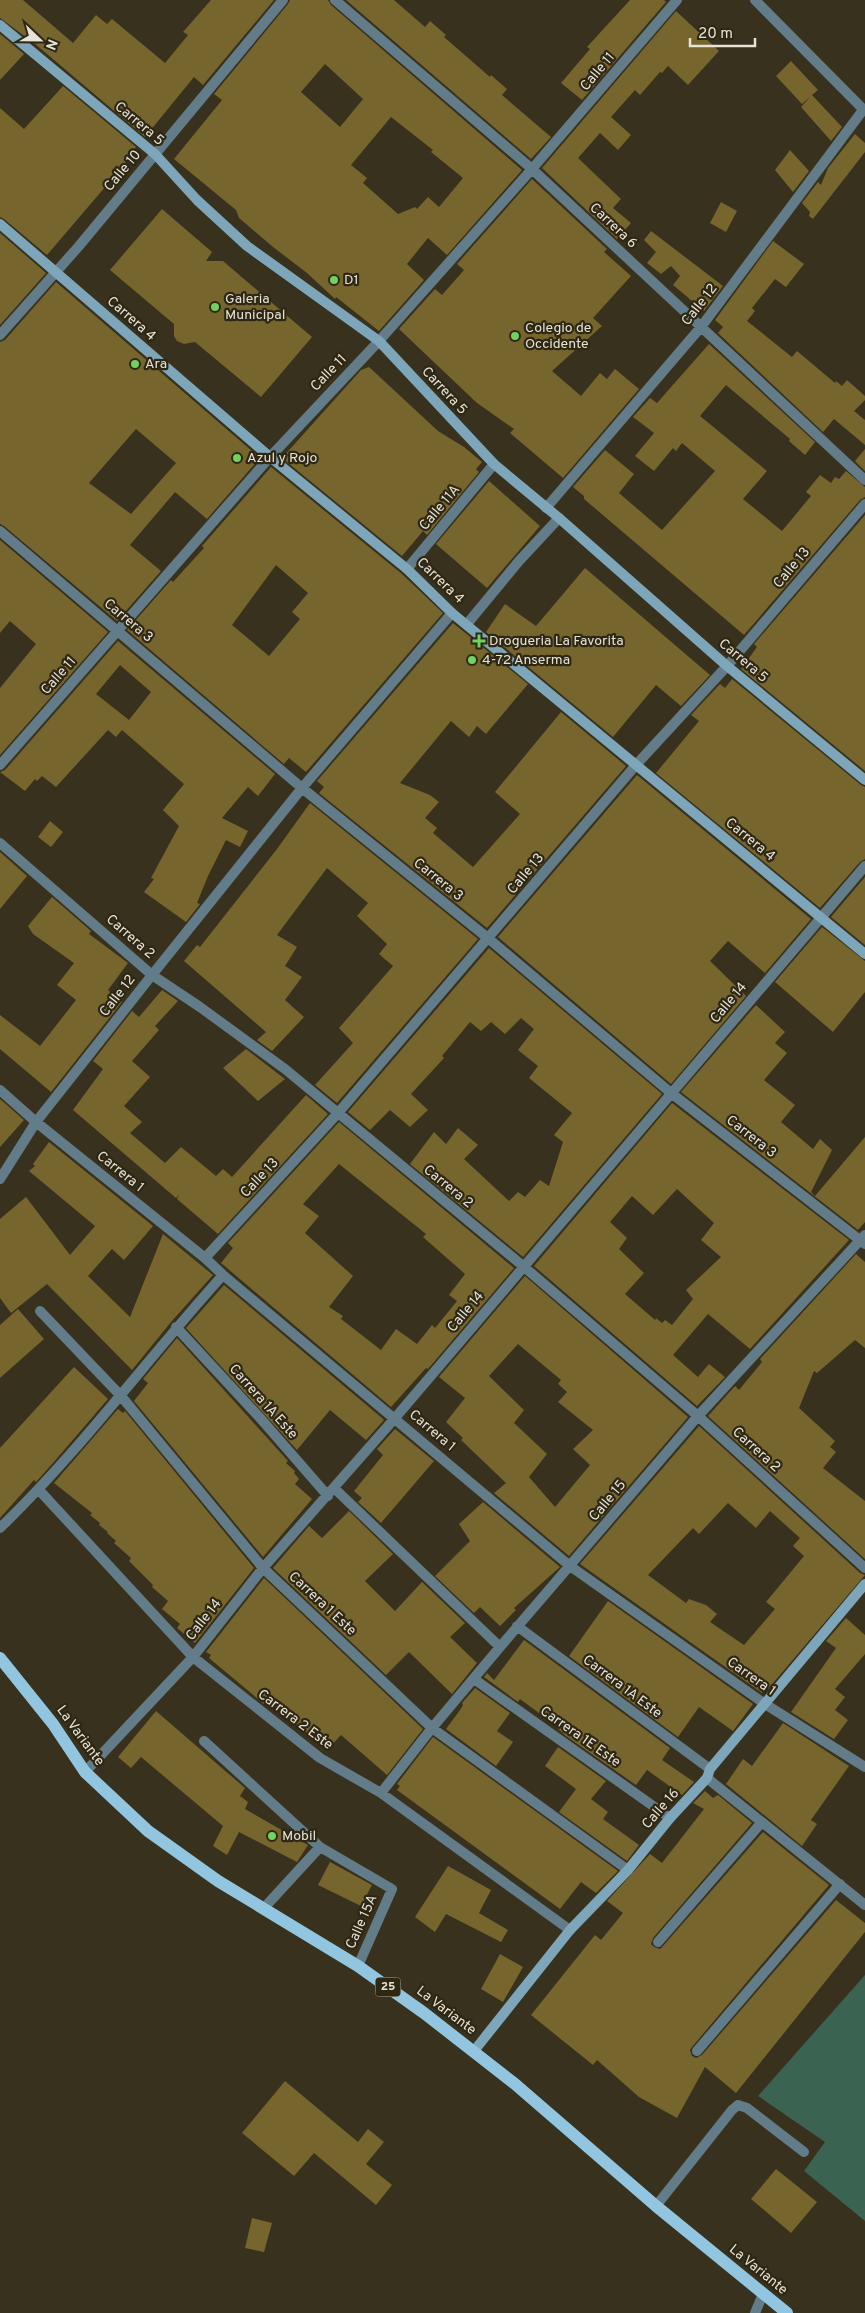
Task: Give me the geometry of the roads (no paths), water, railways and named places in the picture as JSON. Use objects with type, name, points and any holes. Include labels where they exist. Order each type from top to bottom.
[{"type":"main road","name":"La Variante","points":[[0,1658],[53,1724],[86,1772],[148,1831],[218,1881],[358,1966],[474,2051],[656,2206],[788,2313]]},
{"type":"street","name":"Calle 10","points":[[0,335],[56,272],[283,0]]},
{"type":"street","name":"Carrera 6","points":[[334,0],[532,169],[865,480]]},
{"type":"street","name":"Calle 11","points":[[0,765],[270,457],[379,342],[532,169],[677,0]]},
{"type":"street","points":[[755,0],[864,110]]},
{"type":"street","name":"Carrera 5","points":[[0,25],[155,154],[197,200],[247,246],[379,342],[494,464],[559,518],[727,666],[865,780]]},
{"type":"street","name":"Calle 12","points":[[546,508],[701,327],[864,110]]},
{"type":"street","name":"Carrera 4","points":[[0,224],[270,457],[407,569],[452,613],[865,954]]},
{"type":"street","name":"Calle 11A","points":[[407,569],[494,464]]},
{"type":"street","name":"Calle 13","points":[[206,1258],[338,1113],[636,766],[727,666],[865,504]]},
{"type":"street","points":[[467,624],[519,561],[559,518]]},
{"type":"street","name":"Carrera 3","points":[[0,530],[302,788],[489,939],[672,1093],[864,1240]]},
{"type":"street","name":"Calle 12","points":[[0,1179],[36,1122],[152,975],[302,788],[452,613]]},
{"type":"street","name":"Carrera 2","points":[[0,843],[152,975],[277,1063],[522,1266],[698,1416],[865,1568]]},
{"type":"street","name":"Calle 14","points":[[86,1772],[193,1657],[263,1568],[395,1418],[522,1266],[865,866]]},
{"type":"street","name":"Carrera 1","points":[[0,1090],[36,1122],[206,1258],[223,1275],[570,1566],[765,1704],[865,1767]]},
{"type":"street","name":"Calle 15","points":[[381,1793],[517,1626],[698,1416],[864,1240]]},
{"type":"street","points":[[0,1528],[40,1490],[121,1396],[176,1327],[223,1275]]},
{"type":"street","name":"Carrera 1 Este","points":[[40,1311],[121,1396],[263,1568],[432,1728],[628,1870]]},
{"type":"street","name":"Carrera 1A Este","points":[[176,1327],[331,1492],[500,1647]]},
{"type":"street","name":"Carrera 2 Este","points":[[40,1490],[193,1657],[320,1758],[381,1793],[570,1930]]},
{"type":"street","name":"Calle 16","points":[[474,2051],[570,1930],[628,1870],[865,1584]]},
{"type":"street","name":"Carrera 1A Este","points":[[517,1626],[708,1774],[762,1822],[865,1905]]},
{"type":"street","name":"Carrera 1E Este","points":[[474,1678],[670,1818]]},
{"type":"street","points":[[204,1741],[320,1847],[263,1909]]},
{"type":"street","points":[[658,1942],[762,1822]]},
{"type":"street","name":"Calle 15A","points":[[320,1847],[392,1889],[358,1966]]},
{"type":"street","points":[[697,2051],[840,1884]]},
{"type":"street","points":[[656,2206],[732,2110],[738,2105],[747,2108],[804,2152]]},
{"type":"street","points":[[755,2313],[763,2294]]},
{"type":"place","name":"D1","points":[[334,280]]},
{"type":"place","name":"Galeria Municipal","points":[[215,307]]},
{"type":"place","name":"Colegio de Occidente","points":[[515,336]]},
{"type":"place","name":"Ara","points":[[135,364]]},
{"type":"place","name":"Azul y Rojo","points":[[237,458]]},
{"type":"place","name":"Drogueria La Favorita","points":[[479,641]]},
{"type":"place","name":"4-72 Anserma","points":[[472,660]]},
{"type":"place","name":"Mobil","points":[[272,1836]]}]
